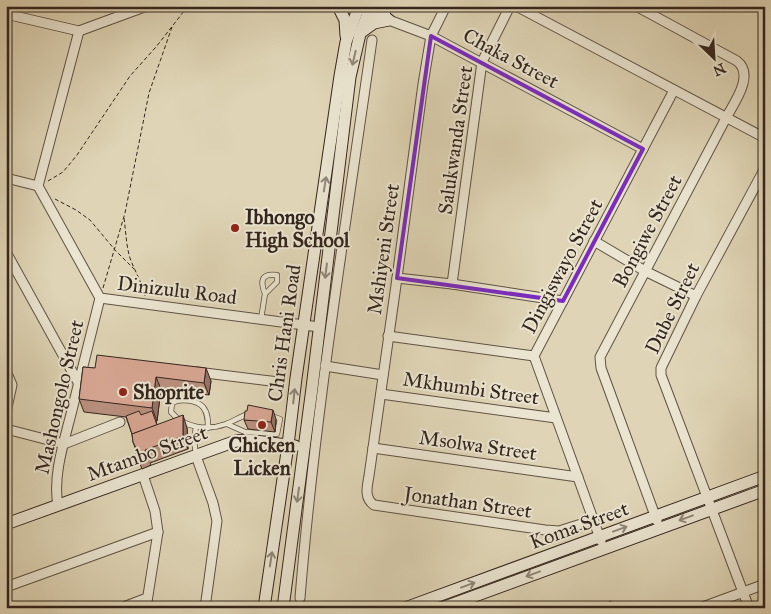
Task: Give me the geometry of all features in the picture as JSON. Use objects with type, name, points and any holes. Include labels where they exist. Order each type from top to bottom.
[{"type":"main road","points":[[338,6],[345,20],[346,42]]},
{"type":"main road","points":[[360,34],[374,23],[388,19],[381,6]]},
{"type":"main road","name":"Chris Hani Road","points":[[264,608],[346,42],[362,8]]},
{"type":"main road","name":"Chris Hani Road","points":[[283,608],[350,77],[360,34],[362,8]]},
{"type":"main road","name":"Mtambo Street","points":[[6,524],[241,440],[304,447]]},
{"type":"main road","name":"Koma Street","points":[[405,608],[765,476]]},
{"type":"main road","name":"Koma Street","points":[[442,608],[765,490]]},
{"type":"street","points":[[6,14],[79,31],[147,6]]},
{"type":"street","name":"Mshiyeni Street","points":[[368,500],[367,491],[382,375],[423,84],[431,36],[446,6]]},
{"type":"street","name":"Salukwanda Street","points":[[452,284],[482,62],[510,6]]},
{"type":"street","points":[[516,6],[765,138]]},
{"type":"street","name":"Bongiwe Street","points":[[636,6],[740,63],[744,72],[744,81],[726,118],[602,350],[600,362],[603,376],[659,528]]},
{"type":"street","name":"Chaka Street","points":[[362,8],[431,36],[643,149]]},
{"type":"street","points":[[6,178],[38,186],[79,31]]},
{"type":"street","points":[[300,598],[307,515],[326,366],[372,40]]},
{"type":"street","name":"Dingiswayo Street","points":[[604,548],[534,356],[674,90]]},
{"type":"street","name":"Dube Street","points":[[749,608],[661,375],[661,368],[696,296],[765,168]]},
{"type":"street","name":"Dinizulu Road","points":[[38,186],[100,298],[319,327]]},
{"type":"street","points":[[594,241],[696,296]]},
{"type":"street","points":[[6,252],[79,384]]},
{"type":"street","points":[[397,278],[452,284],[563,301]]},
{"type":"street","name":"Mashongolo Street","points":[[58,504],[56,492],[64,444],[79,384],[90,360],[100,298]]},
{"type":"street","points":[[388,336],[534,356]]},
{"type":"street","points":[[326,366],[382,375]]},
{"type":"street","points":[[184,370],[279,382]]},
{"type":"street","points":[[6,371],[12,385],[6,412]]},
{"type":"street","name":"Mkhumbi Street","points":[[381,394],[556,418]]},
{"type":"street","points":[[6,429],[64,444],[120,422]]},
{"type":"street","name":"Msolwa Street","points":[[373,448],[578,477]]},
{"type":"street","points":[[196,456],[211,495],[217,521],[205,608]]},
{"type":"street","points":[[143,475],[155,510],[158,532],[146,608]]},
{"type":"street","name":"Jonathan Street","points":[[368,500],[374,506],[545,530],[559,531],[594,520]]},
{"type":"street","points":[[6,587],[158,532]]},
{"type":"street","points":[[700,608],[765,584]]},
{"type":"street","points":[[121,608],[147,598]]},
{"type":"lane","points":[[261,319],[265,294],[261,283],[262,279],[273,274],[277,275],[277,282],[265,294]]},
{"type":"lane","points":[[208,428],[203,406],[196,402],[178,400],[172,403],[171,412],[175,416],[196,427],[208,428],[227,424],[244,415],[257,413]]},
{"type":"lane","points":[[227,424],[245,432],[278,434],[280,419],[264,414]]},
{"type":"lane","points":[[196,427],[194,440],[196,456]]},
{"type":"path","points":[[38,186],[57,177],[69,164],[130,76],[188,6]]},
{"type":"path","points":[[100,298],[124,216],[149,92],[172,27]]},
{"type":"path","points":[[44,196],[56,199],[90,220],[134,269]]},
{"type":"path","points":[[124,216],[127,245],[134,269],[142,283],[146,304]]},
{"type":"highlighted area","points":[[431,36],[643,149],[563,301],[397,278]]},
{"type":"building","points":[[97,355],[206,368],[204,383],[156,377],[152,408],[79,399],[83,367],[95,368]]},
{"type":"building","points":[[248,405],[273,410],[271,422],[244,420]]},
{"type":"building","points":[[139,411],[141,415],[152,411],[157,425],[132,434],[126,416]]},
{"type":"building","points":[[183,415],[183,436],[145,450],[146,453],[137,456],[136,453],[138,452],[133,442],[132,434]]},
{"type":"building","points":[[611,601],[614,608],[603,608],[602,605]]},
{"type":"place","name":"Ibhongo High School","points":[[235,228]]},
{"type":"place","name":"Shoprite","points":[[123,392]]},
{"type":"place","name":"Chicken Licken","points":[[262,425]]}]
